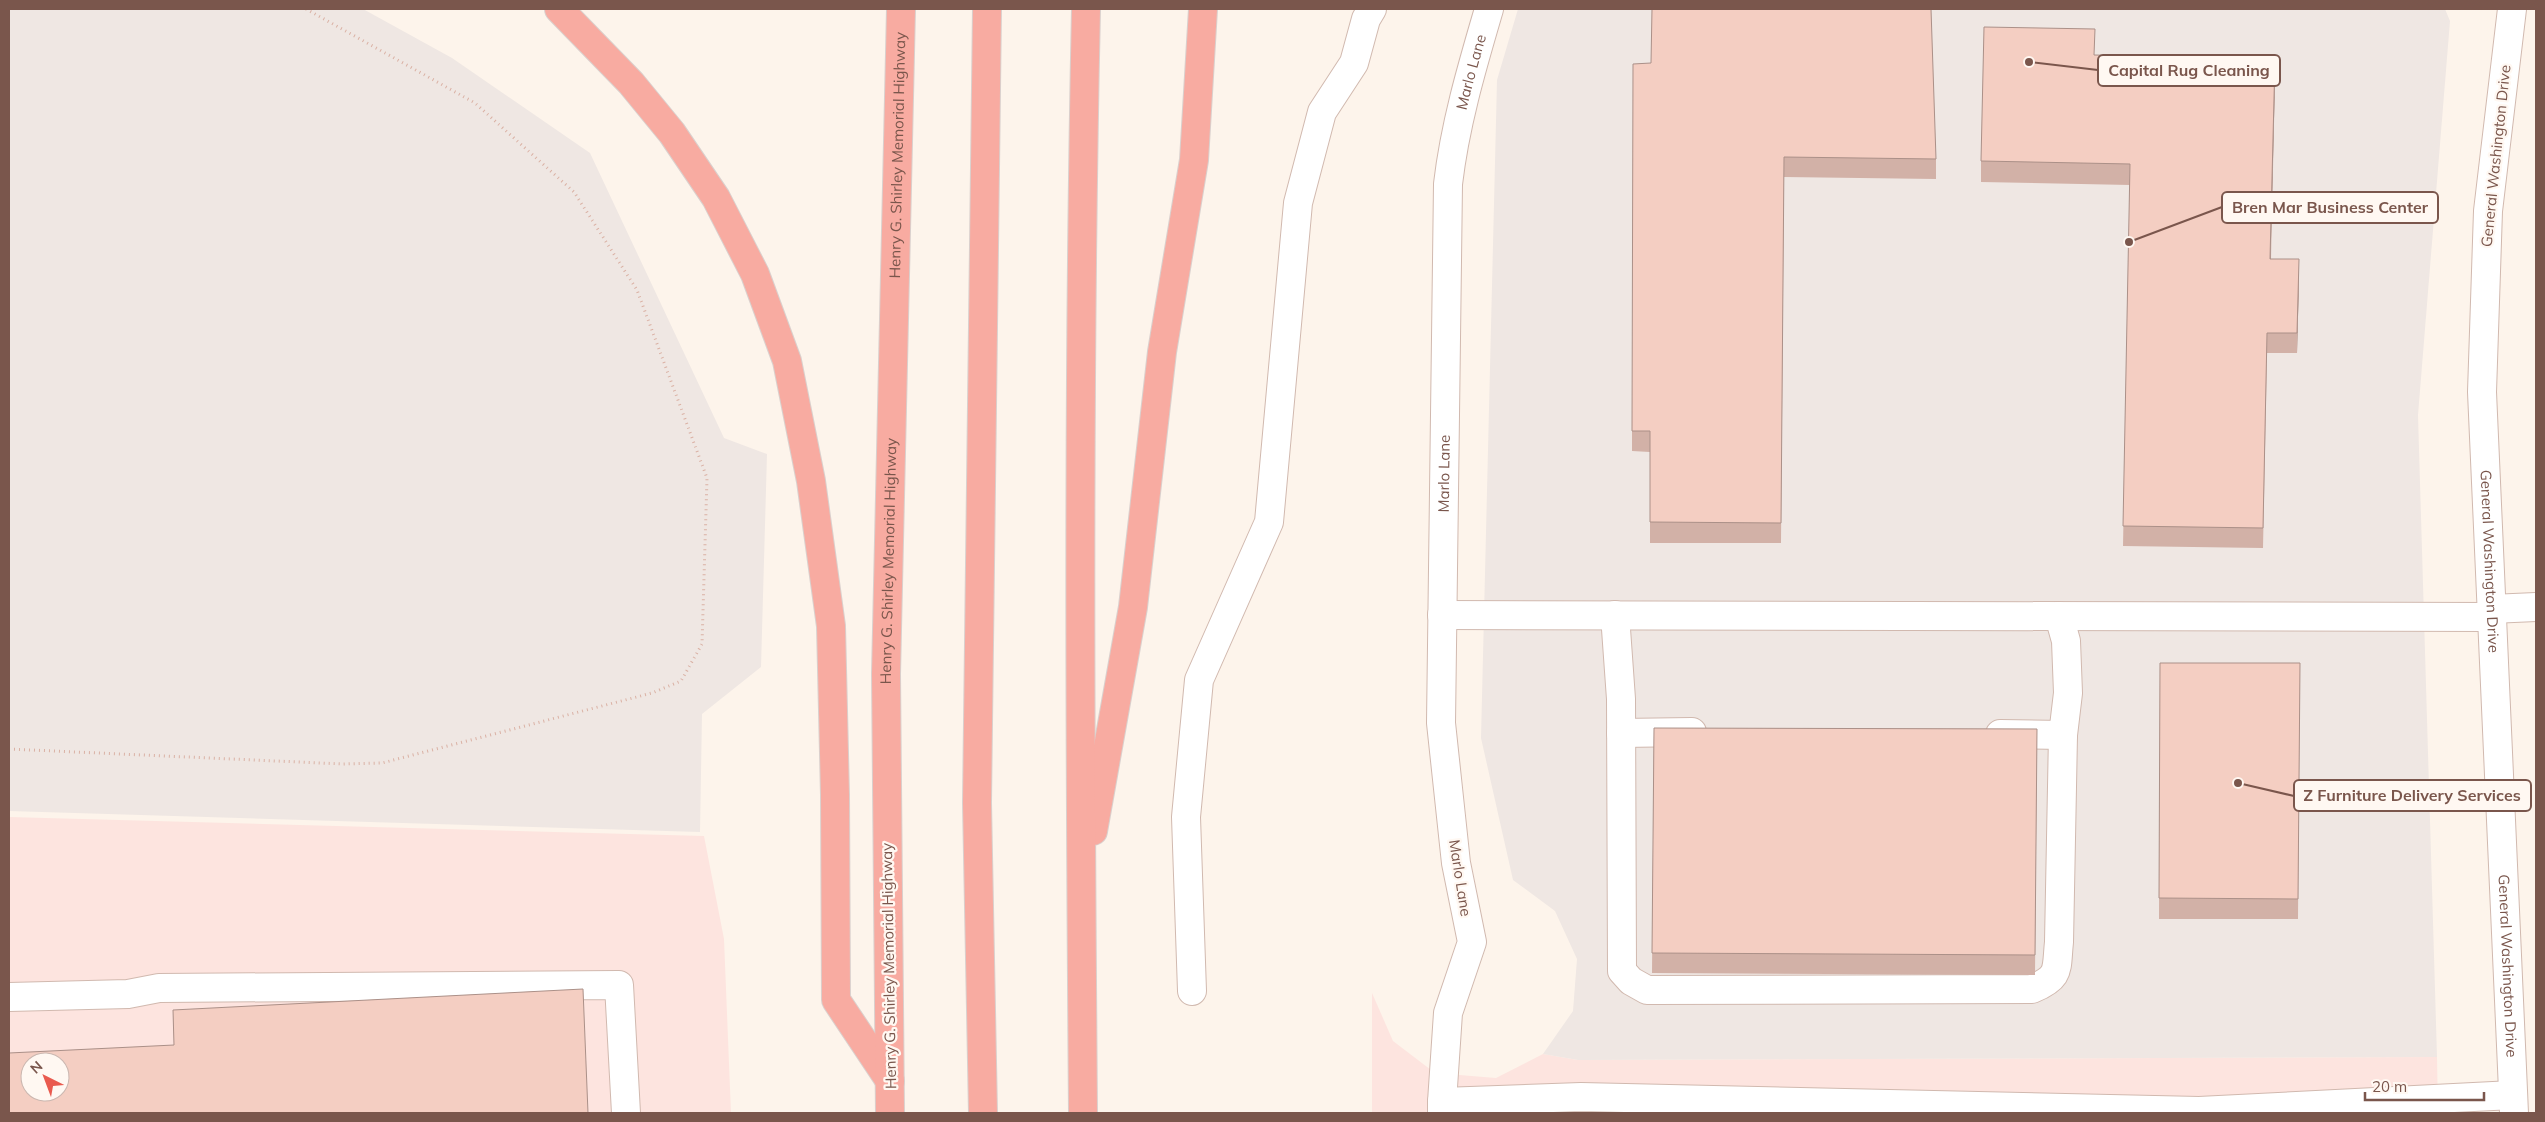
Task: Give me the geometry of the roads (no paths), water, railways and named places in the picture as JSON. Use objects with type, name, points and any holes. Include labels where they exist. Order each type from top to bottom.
[{"type":"highway","points":[[559,9],[631,83],[672,133],[716,198],[755,274],[787,361],[811,481],[831,626],[835,795],[836,1000],[890,1080]]},
{"type":"highway","name":"Henry G. Shirley Memorial Highway","points":[[890,1113],[886,674],[901,9]]},
{"type":"highway","points":[[983,1113],[977,803],[987,9]]},
{"type":"highway","points":[[1083,1113],[1079,606],[1082,194],[1086,9]]},
{"type":"highway","points":[[1081,899],[1133,607],[1162,352],[1194,160],[1203,9]]},
{"type":"street","points":[[1192,991],[1186,817],[1199,680],[1269,522],[1298,203],[1322,112],[1354,63],[1366,19],[1372,9]]},
{"type":"street","name":"Marlo Lane","points":[[1442,1108],[1448,1013],[1472,942],[1456,863],[1441,723],[1448,184],[1453,142],[1463,98],[1489,9]]},
{"type":"street","name":"General Washington Drive","points":[[2512,9],[2488,211],[2482,392],[2514,1104]]},
{"type":"street","points":[[1442,615],[2059,616],[2492,613],[2536,607]]},
{"type":"street","points":[[1615,615],[1621,733],[1622,971],[1631,981],[1647,990],[2032,988],[2049,982],[2056,971],[2059,942],[2063,735],[2068,693],[2066,641],[2059,616]]},
{"type":"street","points":[[1621,733],[1719,731]]},
{"type":"street","points":[[1975,733],[2063,735]]},
{"type":"street","points":[[9,997],[128,994],[158,988],[619,985],[626,1113]]},
{"type":"street","points":[[1442,1108],[1580,1097],[2199,1111],[2514,1104]]},
{"type":"place","name":"Capital Rug Cleaning","points":[[2029,62]]},
{"type":"place","name":"Bren Mar Business Center","points":[[2129,242]]},
{"type":"place","name":"Z Furniture Delivery Services","points":[[2238,783]]}]
